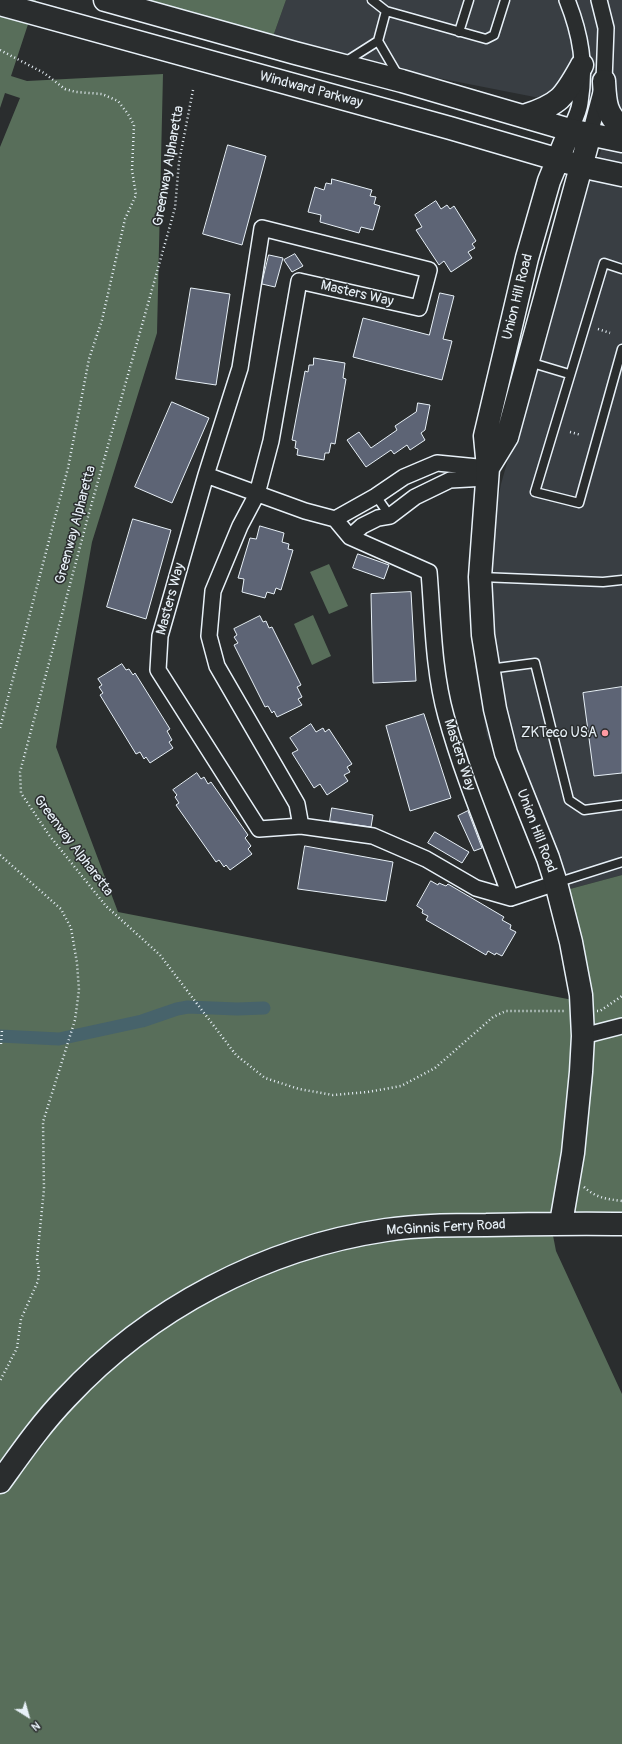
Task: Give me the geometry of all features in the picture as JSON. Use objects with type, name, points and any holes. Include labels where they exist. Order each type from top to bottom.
[{"type":"main road","points":[[106,0],[402,81],[580,132],[622,141]]},
{"type":"main road","name":"Windward Parkway","points":[[0,4],[580,166],[622,175]]},
{"type":"main road","points":[[524,116],[545,109],[560,100],[582,65]]},
{"type":"main road","points":[[604,80],[607,110],[615,122],[622,127]]},
{"type":"main road","name":"Union Hill Road","points":[[561,1223],[576,1124],[583,1036],[577,967],[556,883],[548,858],[506,753],[495,709],[483,635],[480,577],[488,473],[485,436],[502,358],[545,197],[559,159],[580,132]]},
{"type":"main road","name":"Union Hill Road","points":[[488,473],[507,437],[528,362],[580,166],[580,132]]},
{"type":"main road","points":[[502,358],[528,362]]},
{"type":"main road","name":"McGinnis Ferry Road","points":[[0,1482],[33,1435],[66,1398],[99,1366],[134,1336],[170,1311],[252,1267],[305,1248],[350,1236],[387,1230],[429,1226],[561,1223],[622,1224]]},
{"type":"street","points":[[567,0],[579,32],[582,45],[580,132]]},
{"type":"street","points":[[580,132],[604,80],[606,28],[599,0]]},
{"type":"street","name":"Masters Way","points":[[300,826],[297,804],[217,666],[209,636],[213,591],[240,526],[257,494],[271,441],[299,281],[419,308],[429,270],[262,228],[240,368],[206,475],[160,636],[158,670],[259,829],[300,826],[373,836],[426,859],[476,888],[511,898]]},
{"type":"street","points":[[206,475],[305,512],[335,519],[376,496],[404,477],[437,463],[488,473]]},
{"type":"street","points":[[437,463],[450,480]]},
{"type":"street","points":[[350,537],[362,526],[378,518],[390,516],[415,497],[450,480],[488,473]]},
{"type":"street","name":"Masters Way","points":[[335,519],[350,537],[429,572],[436,663],[446,715],[477,807],[511,898]]},
{"type":"street","points":[[511,898],[556,883]]},
{"type":"street","points":[[583,1036],[622,1026]]},
{"type":"lane","points":[[372,0],[386,11],[486,40],[494,35],[505,0]]},
{"type":"lane","points":[[459,32],[469,0]]},
{"type":"lane","points":[[340,65],[378,41],[386,11]]},
{"type":"lane","points":[[378,41],[402,81]]},
{"type":"lane","points":[[622,268],[604,263],[569,374],[535,492],[578,503],[622,349]]},
{"type":"lane","points":[[528,362],[569,374]]},
{"type":"lane","points":[[376,496],[390,516]]},
{"type":"lane","points":[[480,577],[603,582],[622,580]]},
{"type":"lane","points":[[488,669],[535,663],[569,800],[584,810],[622,805]]},
{"type":"lane","points":[[556,883],[622,862]]},
{"type":"path","points":[[0,50],[44,73],[65,89],[76,92],[102,94],[118,101],[134,125],[132,170],[136,195],[125,219],[102,320],[89,359],[68,468],[0,728]]},
{"type":"path","name":"Greenway Alpharetta","points":[[193,90],[179,162],[175,208],[89,513],[20,772],[21,793],[49,836],[106,906],[160,954],[236,1055],[265,1078],[299,1089],[333,1095],[368,1092],[401,1086],[435,1068],[493,1017],[506,1011],[565,1011]]},
{"type":"path","points":[[598,329],[610,333]]},
{"type":"path","points":[[570,432],[581,435]]},
{"type":"path","points":[[0,855],[61,909],[71,928],[77,963],[79,990],[75,1020],[43,1122],[44,1189],[37,1259],[39,1271],[38,1281],[21,1319],[17,1348],[0,1381]]},
{"type":"path","points":[[600,1010],[622,996]]},
{"type":"path","points":[[1,1044],[2,1030]]},
{"type":"path","points":[[584,1180],[584,1187],[592,1194],[601,1198],[622,1201]]},
{"type":"shaded area","points":[[286,0],[622,0],[622,875],[555,893],[487,736],[475,668],[475,619],[501,484],[583,196],[616,113],[270,45]]},
{"type":"green space","points":[[0,0],[36,0],[11,76],[27,81],[163,74],[157,333],[92,542],[56,747],[118,912],[578,1001],[555,893],[622,875],[622,1217],[550,1220],[556,1251],[622,1394],[622,1744],[0,1744],[0,147],[20,98],[5,93],[0,108]]},
{"type":"green space","points":[[120,0],[286,0],[270,45]]},
{"type":"green space","points":[[329,564],[348,606],[329,614],[310,572]]},
{"type":"green space","points":[[313,615],[331,656],[312,665],[294,624]]},
{"type":"building","points":[[228,145],[266,156],[242,245],[203,234]]},
{"type":"building","points":[[332,179],[372,190],[370,196],[376,197],[374,204],[380,206],[373,230],[361,227],[359,233],[320,222],[321,215],[308,212],[315,187],[324,190],[326,183],[331,184]]},
{"type":"building","points":[[436,201],[441,209],[447,205],[450,209],[454,206],[476,241],[472,244],[475,248],[468,252],[472,258],[451,272],[444,261],[439,265],[416,230],[422,227],[415,215]]},
{"type":"building","points":[[295,254],[303,266],[292,272],[284,260]]},
{"type":"building","points":[[269,255],[283,258],[275,287],[262,284]]},
{"type":"building","points":[[191,288],[230,294],[216,385],[176,379]]},
{"type":"building","points":[[440,293],[454,296],[443,339],[452,341],[442,380],[353,357],[363,318],[429,335]]},
{"type":"building","points":[[314,358],[345,363],[343,378],[346,379],[335,444],[331,443],[329,453],[325,453],[324,460],[297,455],[298,449],[295,448],[296,441],[292,440],[305,371],[308,372],[309,365],[313,365]]},
{"type":"building","points":[[172,402],[209,418],[172,503],[135,487]]},
{"type":"building","points":[[418,403],[430,405],[425,430],[421,433],[425,440],[410,450],[407,445],[394,454],[391,450],[366,467],[347,440],[359,432],[371,448],[397,430],[395,426],[416,412]]},
{"type":"building","points":[[133,519],[171,530],[146,619],[107,607]]},
{"type":"building","points":[[260,526],[284,533],[282,542],[289,544],[288,549],[293,550],[281,590],[276,588],[274,594],[267,592],[265,598],[242,592],[244,579],[238,578],[250,538],[256,539]]},
{"type":"building","points":[[358,554],[389,565],[384,579],[353,568]]},
{"type":"building","points":[[411,592],[416,681],[373,683],[371,594]]},
{"type":"building","points":[[260,616],[263,622],[266,621],[269,628],[272,627],[301,685],[297,687],[302,697],[298,699],[302,705],[277,717],[274,711],[272,713],[268,706],[265,707],[234,645],[238,643],[234,637],[237,635],[234,629]]},
{"type":"building","points":[[122,664],[126,670],[129,669],[133,675],[135,673],[170,729],[167,731],[172,740],[169,742],[173,748],[150,763],[146,757],[144,759],[140,752],[136,754],[100,695],[103,693],[99,687],[102,685],[98,679]]},
{"type":"building","name":"ZKTeco USA","points":[[622,687],[622,773],[594,776],[583,693]]},
{"type":"building","points":[[424,714],[451,798],[410,811],[386,726]]},
{"type":"building","points":[[311,724],[316,732],[323,728],[325,732],[329,729],[352,764],[347,767],[350,772],[344,775],[348,781],[327,795],[320,784],[314,788],[292,753],[298,750],[290,738]]},
{"type":"building","points":[[197,773],[201,779],[204,777],[208,784],[211,782],[248,835],[245,838],[251,846],[248,849],[252,854],[230,870],[226,865],[224,867],[219,860],[216,862],[176,805],[179,803],[175,797],[177,795],[173,790]]},
{"type":"building","points":[[332,808],[373,815],[371,827],[330,821]]},
{"type":"building","points":[[468,811],[482,848],[474,851],[458,816]]},
{"type":"building","points":[[435,832],[469,852],[462,863],[428,843]]},
{"type":"building","points":[[305,846],[393,862],[386,901],[298,889]]},
{"type":"building","points":[[431,881],[438,885],[439,883],[446,886],[448,884],[504,917],[502,920],[511,925],[510,929],[516,932],[502,956],[496,953],[495,955],[488,951],[486,955],[426,920],[428,916],[422,913],[423,910],[417,906]]},
{"type":"waterway","points":[[0,1036],[59,1039],[142,1021],[177,1009],[188,1007],[237,1009],[264,1008]]},
{"type":"place","name":"ZKTeco USA","points":[[605,733]]}]
